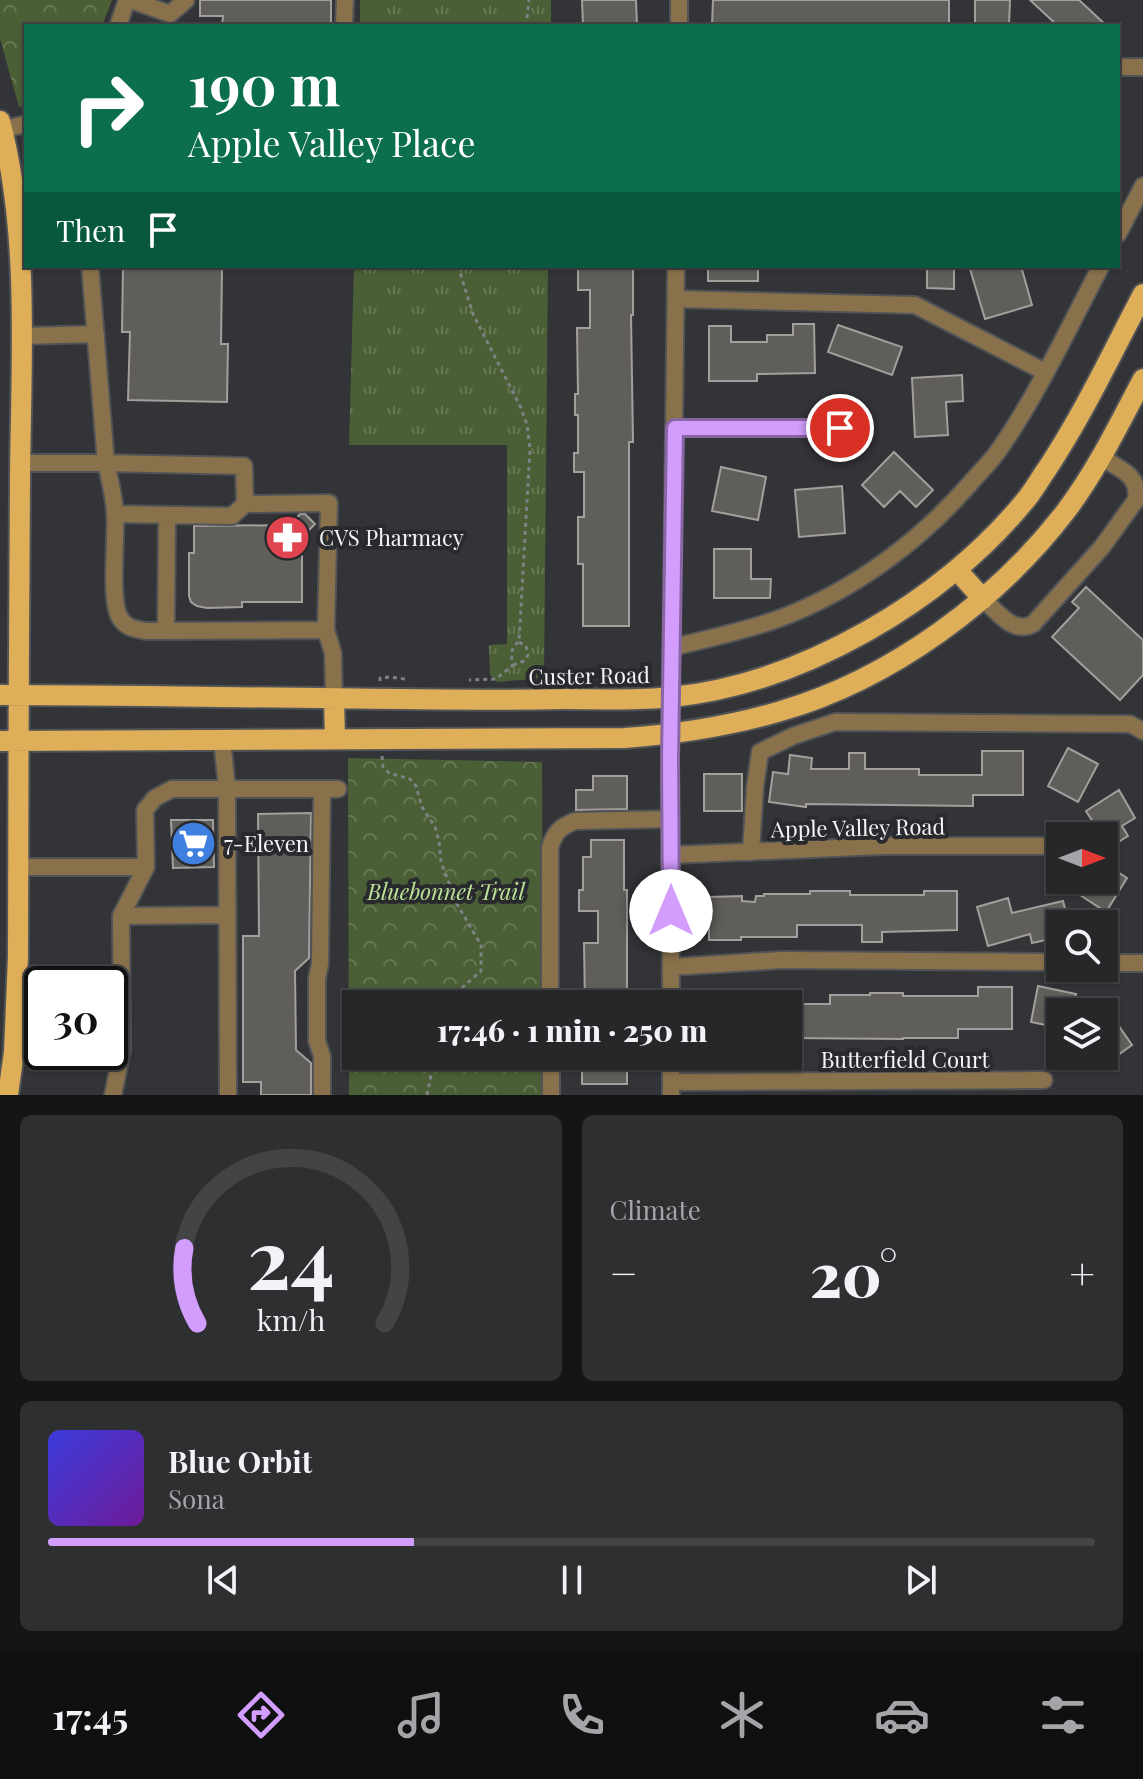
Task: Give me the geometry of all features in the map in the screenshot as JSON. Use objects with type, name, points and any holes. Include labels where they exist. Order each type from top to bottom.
[{"type":"main road","points":[[1,127],[17,230],[22,336],[10,695],[10,741],[19,867],[17,994],[8,1095]]},
{"type":"main road","name":"Custer Road","points":[[10,695],[597,699],[672,697],[746,682],[805,661],[887,620],[957,570],[992,536],[1026,500],[1072,431],[1143,294]]},
{"type":"main road","points":[[10,741],[599,739],[698,731],[783,711],[861,679],[911,652],[983,599],[1046,537],[1075,498],[1102,458],[1143,379]]},
{"type":"main road","points":[[957,570],[983,599]]},
{"type":"main road","points":[[334,699],[335,739]]},
{"type":"street","points":[[119,24],[129,0],[170,14],[186,0]]},
{"type":"street","points":[[344,24],[345,0]]},
{"type":"street","points":[[679,0],[679,24]]},
{"type":"street","points":[[1120,67],[1143,67]]},
{"type":"street","points":[[1,127],[24,124]]},
{"type":"street","points":[[1120,230],[1143,186]]},
{"type":"street","points":[[90,268],[106,463],[115,514],[115,600],[119,617],[128,628],[147,631],[326,630]]},
{"type":"street","points":[[671,990],[676,268]]},
{"type":"street","points":[[673,647],[780,618],[830,595],[881,565],[954,503],[999,450],[1100,268]]},
{"type":"street","points":[[676,299],[915,305],[1045,372]]},
{"type":"street","points":[[22,336],[96,334]]},
{"type":"street","points":[[675,428],[840,428]]},
{"type":"street","points":[[983,599],[1009,623],[1025,628],[1033,624],[1102,547],[1137,495],[1135,482],[1128,474],[1102,458]]},
{"type":"street","points":[[20,463],[244,466],[245,504]]},
{"type":"street","points":[[115,514],[232,516],[245,504],[329,503],[326,630],[333,653],[334,699]]},
{"type":"street","points":[[166,631],[167,515]]},
{"type":"street","points":[[751,852],[760,752],[793,736],[835,722],[1130,724],[1143,731]]},
{"type":"street","points":[[222,740],[227,788],[228,1095]]},
{"type":"street","points":[[113,1095],[122,1050],[121,916],[146,867],[145,810],[155,798],[172,789],[227,788],[330,789],[317,978],[317,1041],[322,1056],[322,1095]]},
{"type":"street","points":[[550,990],[550,847],[555,833],[562,826],[575,821],[671,819]]},
{"type":"street","name":"Apple Valley Road","points":[[671,855],[883,846],[1046,846]]},
{"type":"street","points":[[19,867],[146,867]]},
{"type":"street","points":[[121,916],[227,915]]},
{"type":"street","points":[[671,967],[782,960],[1046,962]]},
{"type":"street","points":[[1118,963],[1143,963]]},
{"type":"street","points":[[551,1070],[551,1095]]},
{"type":"street","name":"Butterfield Court","points":[[671,1088],[1044,1080]]},
{"type":"path","points":[[526,24],[529,0]]},
{"type":"path","points":[[459,268],[473,314],[527,425],[530,449],[519,642]]},
{"type":"path","points":[[466,680],[496,679],[513,665],[519,664],[528,655],[526,646],[519,642]]},
{"type":"path","points":[[513,665],[511,650],[519,642]]},
{"type":"path","points":[[380,678],[412,680]]},
{"type":"path","points":[[382,754],[383,767],[389,773],[410,779],[416,786],[422,807],[435,827],[441,862],[457,904],[481,945],[481,971],[461,990]]},
{"type":"path","points":[[427,1095],[432,1070]]},
{"type":"green space","points":[[0,0],[112,0],[103,24],[24,24],[24,106],[19,107],[0,39]]},
{"type":"green space","points":[[360,0],[551,0],[551,24],[360,24]]},
{"type":"green space","points":[[354,268],[548,268],[544,678],[497,682],[490,675],[489,645],[507,644],[507,445],[349,445]]},
{"type":"green space","name":"Bluebonnet Trail","points":[[348,758],[542,762],[543,990],[349,990]]},
{"type":"green space","name":"Bluebonnet Trail","points":[[349,1070],[544,1070],[544,1095],[349,1095]]},
{"type":"building","points":[[200,0],[331,0],[331,24],[222,24],[223,16],[200,16]]},
{"type":"building","points":[[582,0],[636,0],[637,24],[583,24]]},
{"type":"building","points":[[713,0],[949,0],[949,24],[712,24]]},
{"type":"building","points":[[975,0],[1010,0],[1009,24],[975,24]]},
{"type":"building","points":[[1030,0],[1079,0],[1105,24],[1056,24]]},
{"type":"building","points":[[123,268],[222,268],[221,344],[228,344],[227,402],[128,400],[130,332],[122,332]]},
{"type":"building","points":[[578,268],[633,268],[629,626],[583,626],[583,564],[578,564],[578,517],[584,517],[584,472],[574,472],[574,453],[578,453],[575,394],[578,394],[577,328],[590,328],[590,290],[578,290]]},
{"type":"building","points":[[708,268],[758,268],[758,281],[708,281]]},
{"type":"building","points":[[927,268],[954,268],[954,289],[927,288]]},
{"type":"building","points":[[1022,268],[1032,305],[985,319],[970,269]]},
{"type":"building","points":[[793,324],[814,324],[815,373],[757,374],[757,381],[709,381],[709,326],[731,326],[731,342],[767,342],[767,335],[793,335]]},
{"type":"building","points":[[838,325],[902,347],[892,375],[828,352]]},
{"type":"building","points":[[962,375],[963,401],[946,402],[948,435],[915,437],[912,378]]},
{"type":"building","points":[[894,452],[933,490],[916,507],[900,491],[884,507],[862,485]]},
{"type":"building","points":[[721,467],[766,477],[758,520],[712,511]]},
{"type":"building","points":[[842,486],[845,533],[799,537],[795,490]]},
{"type":"building","name":"CVS Pharmacy","points":[[300,514],[305,514],[315,524],[302,537],[302,602],[242,602],[242,607],[207,608],[191,602],[189,553],[194,553],[194,526],[291,525]]},
{"type":"building","points":[[714,549],[751,549],[751,579],[771,579],[770,598],[714,598]]},
{"type":"building","points":[[1086,587],[1143,640],[1143,675],[1120,700],[1052,637],[1079,608],[1072,602]]},
{"type":"building","points":[[1068,748],[1098,764],[1078,802],[1048,786]]},
{"type":"building","points":[[982,751],[1023,751],[1023,795],[973,795],[973,806],[806,804],[806,807],[769,802],[773,772],[788,774],[790,755],[812,758],[811,769],[849,769],[849,753],[865,753],[865,769],[919,769],[919,775],[982,775]]},
{"type":"building","points":[[704,774],[742,774],[742,811],[704,811]]},
{"type":"building","points":[[593,776],[627,776],[627,809],[576,810],[576,790],[593,790]]},
{"type":"building","points":[[1119,790],[1135,818],[1122,826],[1128,836],[1118,842],[1118,822],[1093,822],[1086,811]]},
{"type":"building","points":[[311,813],[309,958],[295,971],[296,1050],[311,1063],[311,1095],[261,1095],[261,1082],[243,1082],[243,936],[259,936],[258,814]]},
{"type":"building","name":"7-Eleven","points":[[171,820],[213,820],[214,867],[173,868]]},
{"type":"building","points":[[591,840],[624,840],[627,990],[585,990],[584,943],[598,943],[598,911],[579,911],[579,890],[583,890],[583,857],[591,857]]},
{"type":"building","points":[[1118,872],[1127,878],[1118,893]]},
{"type":"building","points":[[810,891],[850,891],[850,895],[924,895],[924,891],[957,891],[957,930],[882,932],[882,942],[862,942],[862,925],[797,925],[797,937],[709,940],[709,897],[742,896],[742,901],[755,902],[756,896],[764,894],[810,894]]},
{"type":"building","points":[[1079,894],[1117,894],[1107,910]]},
{"type":"building","points":[[1008,898],[1012,913],[1063,901],[1065,910],[1046,910],[1046,940],[1032,943],[1030,934],[988,946],[977,907]]},
{"type":"building","points":[[1038,986],[1076,994],[1075,998],[1046,998],[1046,1025],[1031,1022]]},
{"type":"building","points":[[978,987],[1012,987],[1012,1029],[958,1029],[958,1038],[802,1038],[802,1004],[830,1004],[830,995],[903,993],[903,996],[978,996]]},
{"type":"building","points":[[1118,1025],[1132,1045],[1118,1055]]},
{"type":"building","points":[[582,1070],[627,1070],[627,1084],[582,1084]]},
{"type":"place","name":"CVS Pharmacy","points":[[288,537]]},
{"type":"place","name":"7-Eleven","points":[[193,843]]},
{"type":"route","points":[[671,911],[675,428],[840,428]]}]
